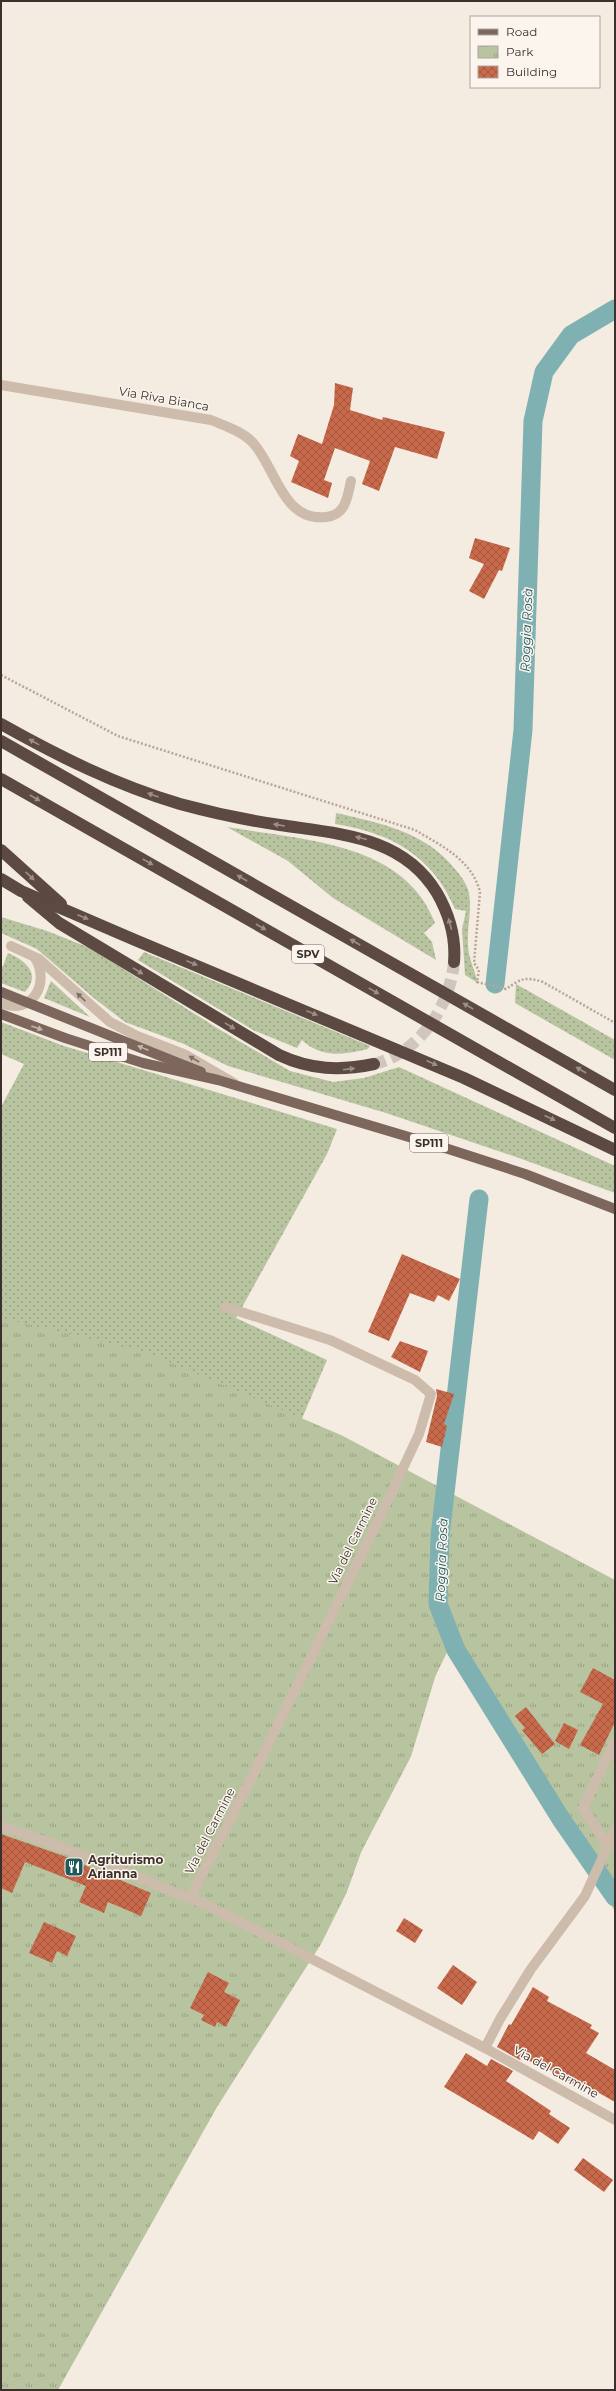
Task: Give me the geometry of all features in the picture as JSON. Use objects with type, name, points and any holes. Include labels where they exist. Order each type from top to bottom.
[{"type":"highway","points":[[1,724],[64,759],[160,797],[246,820],[359,838],[394,851],[422,873],[442,902],[453,936],[454,962]]},
{"type":"highway","points":[[1,741],[615,1090]]},
{"type":"highway","name":"SPV","points":[[1,779],[615,1128]]},
{"type":"highway","points":[[1,850],[66,910]]},
{"type":"highway","points":[[1,879],[21,891],[438,1066],[615,1150]]},
{"type":"highway","points":[[21,891],[59,923],[279,1056],[318,1068],[343,1069],[374,1064]]},
{"type":"main road","name":"SP111","points":[[1,992],[218,1080]]},
{"type":"main road","name":"SP111","points":[[1,1014],[65,1038],[143,1063],[218,1080],[439,1146],[525,1174],[615,1209]]},
{"type":"street","name":"Via Riva Bianca","points":[[1,385],[211,420],[229,428],[253,442],[266,459],[284,496],[299,511],[318,518],[334,516],[344,509],[351,481]]},
{"type":"street","points":[[11,946],[34,956],[110,1022],[137,1036],[186,1055],[239,1086]]},
{"type":"street","points":[[1,1003],[15,1007],[26,1002],[38,992],[41,982],[40,969],[34,956]]},
{"type":"street","name":"Via del Carmine","points":[[190,1898],[259,1764],[387,1502],[419,1434],[431,1394],[415,1380],[330,1340],[225,1307]]},
{"type":"street","points":[[608,1847],[583,1808],[615,1741]]},
{"type":"street","name":"Via del Carmine","points":[[1,1826],[60,1846],[190,1898],[485,2048],[615,2120]]},
{"type":"street","points":[[485,2048],[500,2019],[531,1969],[592,1884],[615,1830]]},
{"type":"path","points":[[1,675],[118,736],[415,830],[454,853],[470,870],[477,881],[480,892],[474,963],[479,970],[478,982],[506,989],[521,979],[532,978],[543,982],[615,1023]]},
{"type":"green space","points":[[336,813],[385,825],[416,838],[443,856],[462,877],[469,893],[470,906],[468,950],[478,983],[465,975],[462,929],[466,911],[455,909],[446,890],[422,861],[392,841],[374,833],[335,824]]},
{"type":"green space","points":[[227,827],[317,841],[347,849],[375,860],[400,875],[420,896],[435,923],[424,933],[432,942],[436,960],[333,898],[288,861]]},
{"type":"green space","points":[[1,917],[47,931],[90,948],[222,1031],[290,1071],[333,1082],[364,1078],[399,1067],[615,1166],[615,1193],[519,1158],[386,1113],[228,1066],[184,1044],[125,1022],[95,999],[37,949],[1,933]]},
{"type":"green space","points":[[144,952],[370,1046],[368,1049],[350,1053],[333,1054],[317,1050],[302,1040],[297,1048],[253,1030],[138,960]]},
{"type":"green space","points":[[8,953],[25,964],[32,974],[30,985],[25,992],[1,983],[1,966],[3,966]]},
{"type":"green space","points":[[51,981],[90,1017],[44,998]]},
{"type":"green space","points":[[516,984],[615,1040],[615,1060],[515,1003]]},
{"type":"green space","points":[[1,1022],[64,1046],[337,1129],[327,1154],[236,1318],[327,1360],[250,1540],[447,1648],[435,1677],[411,1756],[361,1852],[346,1894],[1,1813],[1,1107],[24,1064],[1,1054]]},
{"type":"green space","points":[[1,1318],[143,1351],[341,1435],[615,1580],[615,1911],[587,1870],[450,1646],[435,1677],[411,1756],[361,1852],[346,1894],[321,1944],[217,2107],[58,2390],[1,2390]]},
{"type":"building","points":[[335,383],[353,388],[350,410],[382,420],[383,417],[445,432],[437,459],[395,447],[379,491],[362,484],[370,461],[335,448],[324,480],[332,483],[328,498],[291,482],[299,461],[290,456],[298,434],[322,444],[334,405]]},
{"type":"building","points":[[475,538],[510,548],[502,571],[499,570],[484,599],[469,591],[484,564],[469,558]]},
{"type":"building","points":[[402,1254],[460,1279],[449,1301],[438,1295],[434,1302],[410,1293],[389,1341],[368,1332]]},
{"type":"building","points":[[400,1341],[428,1351],[420,1372],[391,1357]]},
{"type":"building","points":[[436,1389],[454,1394],[444,1424],[447,1426],[442,1447],[426,1442],[437,1396]]},
{"type":"building","points":[[593,1668],[615,1680],[615,1722],[599,1755],[580,1745],[603,1704],[580,1692]]},
{"type":"building","points":[[526,1707],[555,1744],[542,1754],[522,1730],[525,1728],[515,1716]]},
{"type":"building","points":[[564,1723],[578,1730],[569,1749],[555,1741]]},
{"type":"building","points":[[1,1834],[61,1855],[151,1893],[141,1916],[108,1902],[104,1913],[79,1902],[86,1886],[25,1862],[12,1893],[1,1888]]},
{"type":"building","points":[[404,1918],[423,1930],[415,1943],[396,1931]]},
{"type":"building","points":[[44,1922],[76,1936],[67,1956],[57,1951],[52,1963],[29,1953]]},
{"type":"building","points":[[453,1965],[477,1982],[462,2005],[437,1988]]},
{"type":"building","points":[[208,1972],[229,1983],[224,1992],[240,2000],[226,2027],[217,2022],[215,2027],[201,2020],[204,2015],[190,2008]]},
{"type":"building","points":[[533,1987],[549,1997],[547,2001],[592,2025],[590,2028],[599,2033],[586,2053],[615,2070],[615,2102],[576,2080],[574,2084],[538,2063],[537,2065],[522,2057],[520,2060],[497,2047],[509,2024],[511,2025]]},
{"type":"building","points":[[466,2053],[487,2066],[491,2059],[513,2071],[506,2081],[551,2111],[549,2114],[570,2128],[558,2144],[539,2131],[533,2140],[444,2087]]},
{"type":"building","points":[[583,2158],[613,2180],[604,2192],[574,2170]]},
{"type":"waterway","name":"Roggia Rosà","points":[[495,984],[523,730],[533,421],[544,372],[571,335],[615,309]]},
{"type":"waterway","name":"Roggia Rosà","points":[[479,1199],[440,1536],[438,1604],[456,1650],[561,1819],[615,1897]]},
{"type":"tunnel","points":[[374,1064],[405,1050],[418,1039],[429,1026],[439,1011],[446,995],[454,962]]},
{"type":"place","name":"Agriturismo Arianna","points":[[74,1867]]}]
